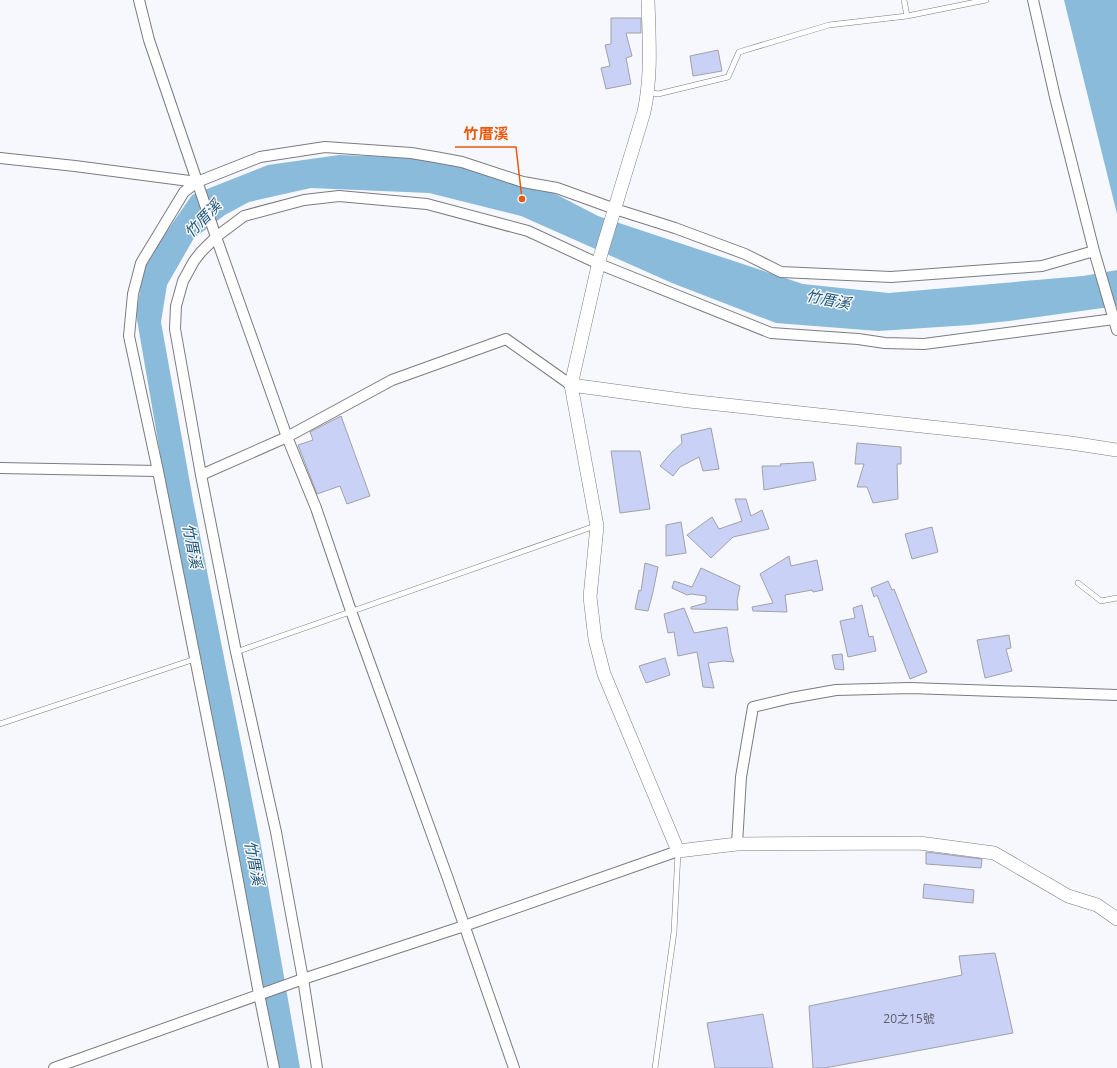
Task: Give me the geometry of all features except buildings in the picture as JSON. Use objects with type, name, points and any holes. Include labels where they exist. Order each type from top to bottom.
[{"type":"street","points":[[139,0],[149,40],[216,237],[287,437],[316,508],[351,611],[514,1068]]},
{"type":"street","points":[[648,0],[650,54],[648,92],[644,112],[600,260],[571,385],[597,526],[590,597],[595,639],[604,674],[678,851]]},
{"type":"street","points":[[1033,0],[1094,251],[1117,330]]},
{"type":"street","points":[[274,1068],[158,471],[129,336],[133,294],[141,263],[184,192],[197,182],[260,157],[326,147],[411,153],[462,162],[523,182],[557,188],[615,210],[675,228],[745,254],[781,272],[891,277],[1042,266],[1094,251]]},
{"type":"street","points":[[0,158],[197,182]]},
{"type":"street","points":[[318,1068],[276,832],[236,652],[201,475],[175,328],[179,293],[189,270],[201,252],[216,237],[244,216],[304,200],[338,196],[427,204],[528,231],[772,333],[858,339],[885,343],[924,344],[1114,319]]},
{"type":"street","points":[[201,475],[287,437],[392,380],[506,339],[571,385],[689,401],[1002,435],[1117,450]]},
{"type":"street","points":[[0,468],[158,471]]},
{"type":"street","points":[[737,844],[741,777],[753,707],[790,698],[836,690],[910,688],[1117,696]]},
{"type":"street","points":[[54,1068],[259,994],[464,926],[678,851],[737,844],[919,843],[994,853],[1068,896],[1097,905],[1117,919]]},
{"type":"lane","points":[[904,0],[907,16]]},
{"type":"lane","points":[[648,92],[658,94],[728,77],[739,52],[829,25],[907,16],[986,0]]},
{"type":"lane","points":[[236,652],[597,526]]},
{"type":"lane","points":[[1078,583],[1101,601],[1117,598]]},
{"type":"lane","points":[[0,724],[195,659]]},
{"type":"lane","points":[[655,1068],[674,932],[678,851]]},
{"type":"water","points":[[1064,0],[1117,0],[1117,214]]},
{"type":"water","points":[[339,155],[423,158],[473,169],[544,188],[598,216],[803,284],[889,293],[1083,276],[1117,270],[1117,306],[1009,321],[878,331],[776,323],[672,283],[521,216],[429,193],[311,188],[249,202],[225,215],[194,238],[167,285],[161,322],[193,500],[260,840],[300,1068],[276,1068],[195,655],[136,314],[145,263],[192,195],[268,165]]},
{"type":"place","name":"竹厝溪","points":[[522,199]]}]
